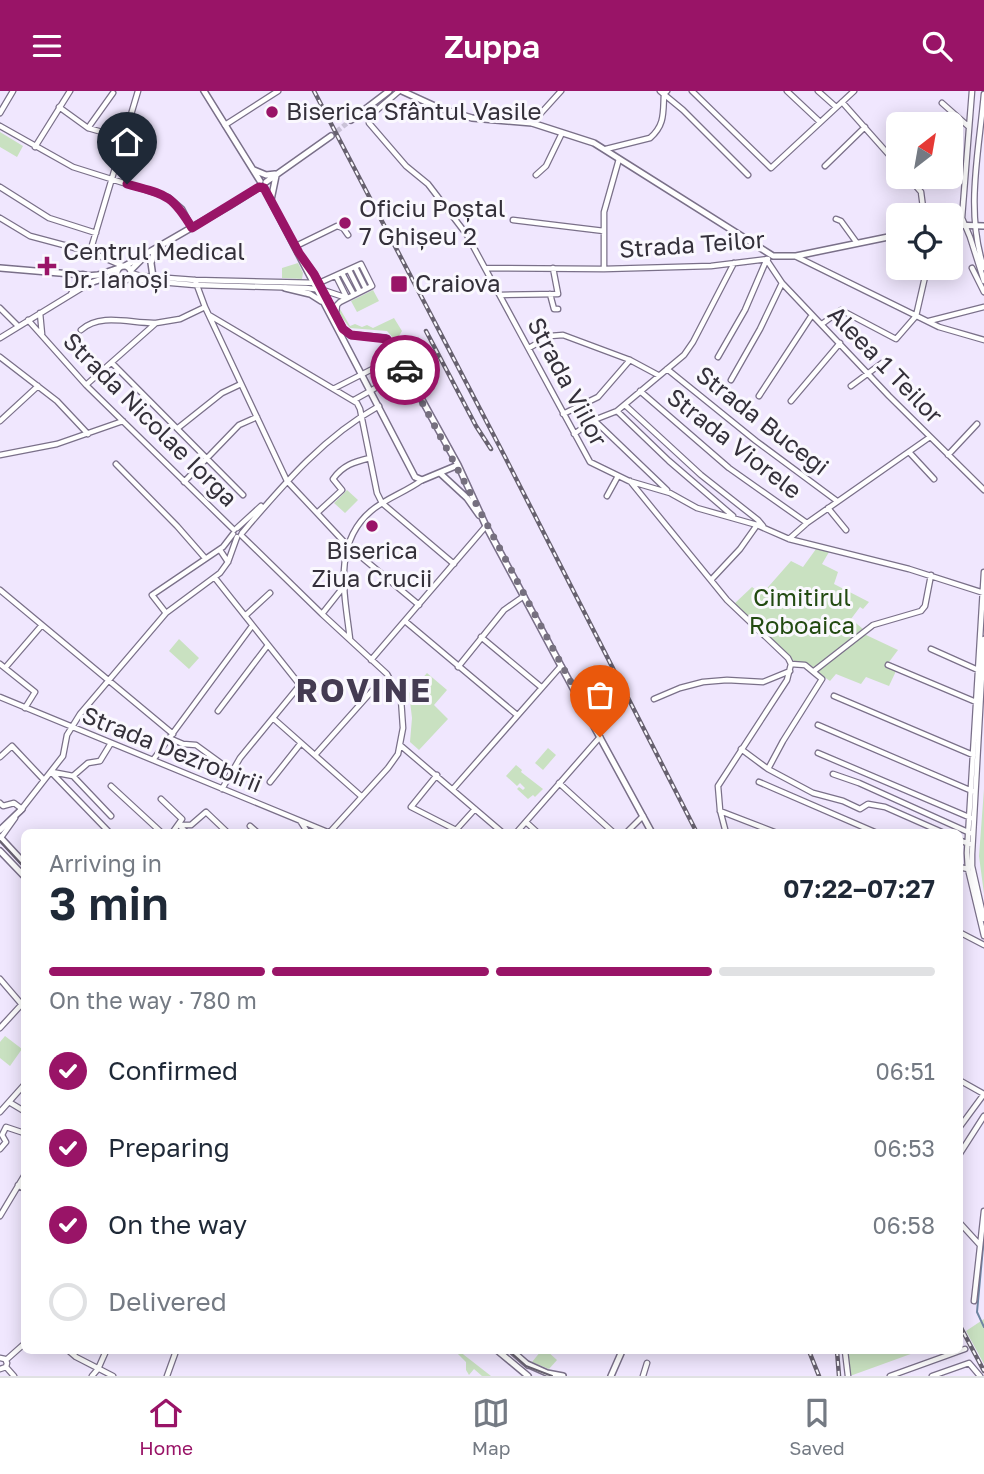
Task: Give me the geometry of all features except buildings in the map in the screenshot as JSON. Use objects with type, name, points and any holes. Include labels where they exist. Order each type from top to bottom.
[{"type":"main road","points":[[204,91],[271,199],[343,329],[351,335],[387,339],[398,356],[458,465],[486,526],[650,829]]},
{"type":"main road","points":[[351,120],[388,91]]},
{"type":"main road","points":[[401,91],[439,108],[472,118],[532,123],[606,149],[769,258]]},
{"type":"main road","points":[[0,268],[99,275],[122,266],[155,250],[262,185],[331,136]]},
{"type":"main road","points":[[251,167],[266,175],[278,173]]},
{"type":"main road","points":[[271,199],[272,186],[278,173]]},
{"type":"main road","points":[[965,225],[984,226]]},
{"type":"main road","name":"Strada Teilor","points":[[769,258],[796,256],[886,237]]},
{"type":"main road","points":[[153,278],[151,263],[155,250]]},
{"type":"main road","points":[[299,253],[314,274],[325,304],[415,477],[422,480],[458,465]]},
{"type":"main road","points":[[82,284],[130,277],[131,271],[147,254]]},
{"type":"main road","points":[[122,266],[131,271]]},
{"type":"main road","points":[[122,266],[117,272],[122,279]]},
{"type":"main road","points":[[67,273],[82,284]]},
{"type":"main road","points":[[82,284],[89,281],[85,275]]},
{"type":"main road","points":[[82,284],[78,278],[85,275]]},
{"type":"main road","points":[[285,288],[313,295],[325,304]]},
{"type":"main road","points":[[346,342],[351,335]]},
{"type":"main road","points":[[441,474],[467,498],[486,526]]},
{"type":"main road","points":[[0,830],[22,809]]},
{"type":"main road","points":[[0,838],[21,860]]},
{"type":"main road","points":[[0,851],[21,873]]},
{"type":"main road","points":[[502,1354],[528,1376]]},
{"type":"main road","points":[[516,1354],[541,1376]]},
{"type":"main road","points":[[611,1375],[621,1354]]},
{"type":"main road","points":[[527,1364],[547,1373],[564,1376]]},
{"type":"street","points":[[0,113],[13,91]]},
{"type":"street","points":[[35,147],[70,91]]},
{"type":"street","points":[[90,253],[138,91]]},
{"type":"street","points":[[225,125],[278,91]]},
{"type":"street","name":"Strada Viilor","points":[[401,91],[371,115],[369,123],[406,166],[428,184],[462,228],[590,462],[629,481],[670,493],[698,508],[757,524],[789,539],[931,575],[983,593]]},
{"type":"street","points":[[532,123],[561,91]]},
{"type":"street","points":[[692,91],[771,168],[854,91]]},
{"type":"street","points":[[787,91],[820,122]]},
{"type":"street","points":[[818,91],[836,107]]},
{"type":"street","points":[[972,91],[962,218],[984,281]]},
{"type":"street","points":[[606,149],[650,138],[663,119],[663,92]]},
{"type":"street","points":[[663,92],[748,176]]},
{"type":"street","points":[[88,128],[113,93]]},
{"type":"street","points":[[984,94],[974,195],[974,225],[984,268]]},
{"type":"street","points":[[842,103],[886,151]]},
{"type":"street","points":[[942,103],[969,127]]},
{"type":"street","points":[[59,107],[88,128],[124,138]]},
{"type":"street","points":[[0,126],[74,167],[168,197],[182,209],[192,228]]},
{"type":"street","points":[[825,166],[865,127]]},
{"type":"street","points":[[536,175],[546,166],[562,132]]},
{"type":"street","points":[[604,269],[604,212],[619,158]]},
{"type":"street","points":[[0,187],[50,218],[96,233]]},
{"type":"street","points":[[0,218],[30,236],[90,253],[122,266]]},
{"type":"street","points":[[836,219],[841,221],[857,243]]},
{"type":"street","points":[[513,220],[604,231]]},
{"type":"street","points":[[296,246],[337,226],[343,228],[348,235]]},
{"type":"street","points":[[796,256],[939,327],[984,340]]},
{"type":"street","points":[[718,357],[745,310],[769,258]]},
{"type":"street","name":"Strada Teilor","points":[[486,268],[604,269],[734,263],[769,258]]},
{"type":"street","name":"Aleea 1 Teilor","points":[[769,258],[782,283],[984,491]]},
{"type":"street","points":[[574,434],[594,420],[617,411],[684,355],[734,263]]},
{"type":"street","points":[[122,279],[285,288],[318,286],[358,265],[369,288],[337,305],[336,315]]},
{"type":"street","points":[[500,295],[559,293],[553,268]]},
{"type":"street","points":[[972,268],[984,292]]},
{"type":"street","points":[[349,270],[360,292]]},
{"type":"street","points":[[131,271],[141,277],[195,283],[318,286],[348,299]]},
{"type":"street","points":[[342,273],[354,295]]},
{"type":"street","points":[[314,274],[329,279]]},
{"type":"street","points":[[335,277],[348,299]]},
{"type":"street","points":[[822,324],[841,310],[895,339],[916,316],[924,280]]},
{"type":"street","points":[[195,283],[287,481],[347,545],[419,604]]},
{"type":"street","points":[[731,380],[760,330],[782,283]]},
{"type":"street","points":[[0,338],[69,296],[82,284]]},
{"type":"street","points":[[550,294],[554,309],[558,309]]},
{"type":"street","points":[[81,330],[88,324],[100,321],[156,323],[180,319],[205,307]]},
{"type":"street","points":[[928,321],[984,307]]},
{"type":"street","points":[[0,308],[18,326]]},
{"type":"street","name":"Strada Nicolae Iorga","points":[[40,313],[42,335]]},
{"type":"street","points":[[208,314],[354,400],[361,415],[377,493],[382,503],[454,564]]},
{"type":"street","points":[[759,396],[812,314]]},
{"type":"street","name":"Strada Nicolae Iorga","points":[[28,320],[86,385],[184,482],[387,674],[401,699],[404,728],[398,754],[333,829]]},
{"type":"street","points":[[86,385],[156,323]]},
{"type":"street","points":[[529,348],[558,334],[630,360],[658,375]]},
{"type":"street","points":[[790,401],[839,343]]},
{"type":"street","points":[[335,389],[398,356]]},
{"type":"street","points":[[0,357],[70,413],[88,435]]},
{"type":"street","points":[[563,414],[598,397],[630,360]]},
{"type":"street","points":[[112,363],[243,495]]},
{"type":"street","points":[[851,386],[882,363]]},
{"type":"street","name":"Strada Bucegi","points":[[667,369],[756,441],[837,501]]},
{"type":"street","points":[[354,400],[406,372]]},
{"type":"street","points":[[178,428],[222,393],[241,384]]},
{"type":"street","points":[[0,421],[37,386]]},
{"type":"street","name":"Strada Viorele","points":[[640,391],[729,468],[807,523]]},
{"type":"street","points":[[625,405],[701,475],[764,527]]},
{"type":"street","points":[[166,613],[152,595],[220,550],[322,446],[361,415],[379,406]]},
{"type":"street","points":[[617,411],[733,517]]},
{"type":"street","points":[[184,482],[239,425],[257,417]]},
{"type":"street","points":[[594,420],[670,493]]},
{"type":"street","points":[[0,455],[88,435],[123,421]]},
{"type":"street","points":[[948,455],[977,424]]},
{"type":"street","points":[[789,539],[837,501],[930,437]]},
{"type":"street","points":[[909,452],[934,479]]},
{"type":"street","points":[[317,513],[342,490],[333,479],[340,470],[370,458]]},
{"type":"street","points":[[116,464],[205,558]]},
{"type":"street","points":[[607,496],[618,476]]},
{"type":"street","points":[[350,640],[343,565],[347,545],[363,518],[382,503],[422,480]]},
{"type":"street","points":[[629,481],[711,580],[791,664],[805,665],[822,679],[768,769]]},
{"type":"street","points":[[828,508],[846,530]]},
{"type":"street","points":[[711,580],[740,549],[757,524]]},
{"type":"street","points":[[371,660],[486,526]]},
{"type":"street","points":[[0,838],[64,754],[71,728],[108,680],[166,613],[215,578],[228,562],[237,533]]},
{"type":"street","points":[[220,550],[228,562]]},
{"type":"street","points":[[984,572],[968,844],[968,869],[984,936]]},
{"type":"street","points":[[814,671],[873,625],[921,611],[925,606],[931,575]]},
{"type":"street","points":[[215,578],[299,682],[300,688],[240,758],[222,789]]},
{"type":"street","points":[[322,614],[345,585]]},
{"type":"street","points":[[0,590],[171,736],[183,744],[196,745],[233,772]]},
{"type":"street","points":[[245,617],[270,593]]},
{"type":"street","points":[[458,667],[505,608],[524,595]]},
{"type":"street","points":[[405,621],[517,715]]},
{"type":"street","points":[[5,668],[42,625]]},
{"type":"street","points":[[153,760],[252,626]]},
{"type":"street","points":[[481,638],[541,687]]},
{"type":"street","points":[[984,639],[972,866],[984,919]]},
{"type":"street","points":[[218,711],[268,645]]},
{"type":"street","points":[[931,649],[978,670]]},
{"type":"street","points":[[0,664],[35,692],[25,708]]},
{"type":"street","points":[[725,829],[718,786],[787,680],[791,664]]},
{"type":"street","points":[[888,665],[976,702]]},
{"type":"street","points":[[453,789],[561,666]]},
{"type":"street","points":[[654,699],[704,682],[727,680],[763,683],[790,671]]},
{"type":"street","points":[[315,755],[372,691]]},
{"type":"street","points":[[834,696],[973,755]]},
{"type":"street","name":"Strada Dezrobirii","points":[[0,697],[301,821],[313,829]]},
{"type":"street","points":[[274,719],[361,796]]},
{"type":"street","points":[[818,726],[972,791]]},
{"type":"street","points":[[520,829],[600,737]]},
{"type":"street","points":[[73,776],[88,763],[100,761],[111,743]]},
{"type":"street","points":[[270,782],[301,743]]},
{"type":"street","points":[[400,744],[498,829]]},
{"type":"street","points":[[0,757],[12,746],[44,780]]},
{"type":"street","points":[[741,749],[768,769],[813,793],[860,809],[868,804],[885,807],[935,829]]},
{"type":"street","points":[[818,753],[971,818]]},
{"type":"street","points":[[51,772],[73,776],[111,816]]},
{"type":"street","points":[[51,772],[106,829]]},
{"type":"street","points":[[833,774],[961,829]]},
{"type":"street","points":[[437,775],[411,807],[454,829]]},
{"type":"street","points":[[759,782],[868,829]]},
{"type":"street","points":[[977,782],[984,783]]},
{"type":"street","points":[[559,783],[610,829]]},
{"type":"street","points":[[111,786],[158,829]]},
{"type":"street","points":[[161,799],[182,818],[175,829]]},
{"type":"street","points":[[0,803],[3,806],[14,803],[22,809]]},
{"type":"street","points":[[457,829],[475,809]]},
{"type":"street","points":[[720,810],[767,829]]},
{"type":"street","points":[[178,825],[191,825],[206,812],[224,829]]},
{"type":"street","points":[[630,829],[643,816]]},
{"type":"street","points":[[301,821],[306,829]]},
{"type":"street","points":[[526,822],[534,829]]},
{"type":"street","points":[[337,824],[338,829]]},
{"type":"street","points":[[178,825],[182,829]]},
{"type":"street","points":[[250,826],[253,829]]},
{"type":"street","points":[[963,830],[970,833]]},
{"type":"street","points":[[963,842],[968,844]]},
{"type":"street","points":[[963,868],[968,869]]},
{"type":"street","points":[[963,934],[984,944]]},
{"type":"street","points":[[0,979],[21,1004]]},
{"type":"street","points":[[0,1028],[21,1008]]},
{"type":"street","points":[[963,1082],[984,1094],[963,1123]]},
{"type":"street","points":[[0,1112],[21,1089]]},
{"type":"street","points":[[9,1102],[21,1109]]},
{"type":"street","points":[[963,1149],[984,1116]]},
{"type":"street","points":[[0,1149],[6,1142],[2,1135],[6,1127],[21,1132]]},
{"type":"street","points":[[0,1216],[2,1207],[21,1180]]},
{"type":"street","points":[[974,1301],[984,1211]]},
{"type":"street","points":[[963,1226],[979,1244]]},
{"type":"street","points":[[14,1376],[3,1368],[6,1360],[21,1347]]},
{"type":"street","points":[[74,1354],[113,1376]]},
{"type":"street","points":[[92,1376],[105,1354]]},
{"type":"street","points":[[167,1376],[175,1354]]},
{"type":"street","points":[[508,1359],[512,1354]]},
{"type":"street","points":[[845,1354],[848,1376]]},
{"type":"street","points":[[890,1376],[951,1354]]},
{"type":"street","points":[[0,1358],[6,1360]]},
{"type":"street","points":[[643,1376],[647,1363]]},
{"type":"street","points":[[932,1376],[971,1363],[980,1376]]},
{"type":"green space","points":[[0,132],[23,146],[17,157],[0,147]]},
{"type":"green space","points":[[298,263],[303,273],[302,279],[282,278],[282,268]]},
{"type":"green space","points":[[373,290],[379,301],[357,312],[351,301]]},
{"type":"green space","points":[[340,309],[350,326],[367,325],[373,328],[394,318],[402,331],[396,341],[387,331],[350,328],[340,315]]},
{"type":"green space","points":[[347,490],[358,500],[345,513],[334,503]]},
{"type":"green space","name":"Cimitirul Roboaica","points":[[816,549],[829,552],[822,564],[838,572],[834,584],[869,602],[863,609],[860,607],[851,619],[863,629],[814,669],[796,663],[734,604],[752,587],[762,594],[791,561],[803,567]]},
{"type":"green space","name":"Cimitirul Roboaica","points":[[864,634],[898,650],[886,666],[896,671],[889,686],[866,677],[861,684],[836,674],[830,681],[817,672]]},
{"type":"green space","points":[[179,639],[199,658],[189,669],[169,651]]},
{"type":"green space","points":[[427,673],[447,690],[434,705],[448,719],[419,750],[410,742],[412,718],[409,693]]},
{"type":"green space","points":[[548,748],[556,755],[543,770],[535,763]]},
{"type":"green space","points":[[516,765],[543,789],[535,797],[533,795],[528,799],[517,789],[525,788],[520,783],[517,786],[506,776]]},
{"type":"green space","points":[[984,789],[984,894],[979,856]]},
{"type":"green space","points":[[5,1036],[21,1048],[10,1066],[0,1058],[0,1042]]},
{"type":"green space","points":[[984,1319],[984,1364],[966,1331]]},
{"type":"green space","points":[[458,1354],[463,1354],[491,1376],[482,1376],[474,1369],[469,1375],[466,1362]]},
{"type":"green space","points":[[539,1354],[550,1354],[557,1360],[549,1369],[532,1362]]},
{"type":"green space","points":[[847,1354],[911,1354],[850,1376]]},
{"type":"waterway","points":[[984,1236],[977,1312],[984,1327]]},
{"type":"tunnel","points":[[331,136],[351,120]]},
{"type":"tram line","points":[[0,841],[21,864]]},
{"type":"tram line","points":[[512,1354],[526,1366],[552,1376]]},
{"type":"railway","points":[[314,91],[695,829]]},
{"type":"railway","points":[[426,331],[491,449]]},
{"type":"railway","points":[[963,1332],[984,1371]]},
{"type":"railway","points":[[810,1354],[819,1376]]},
{"type":"railway","points":[[837,1354],[839,1376]]},
{"type":"way so far","points":[[405,370],[458,465],[486,526],[600,737]]},
{"type":"place","name":"Biserica Sfântul Vasile","points":[[272,112]]},
{"type":"place","name":"Oficiu Poștal 7 Ghișeu 2","points":[[345,223]]},
{"type":"place","name":"Centrul Medical Dr. Ianoși","points":[[47,266]]},
{"type":"place","name":"Craiova","points":[[399,284]]},
{"type":"place","name":"Biserica Ziua Crucii","points":[[372,526]]},
{"type":"district","name":"ROVINE","points":[[364,691]]},
{"type":"route","points":[[127,184],[168,197],[182,209],[192,228],[259,187],[264,188],[343,329],[351,335],[387,339],[405,370]]}]
